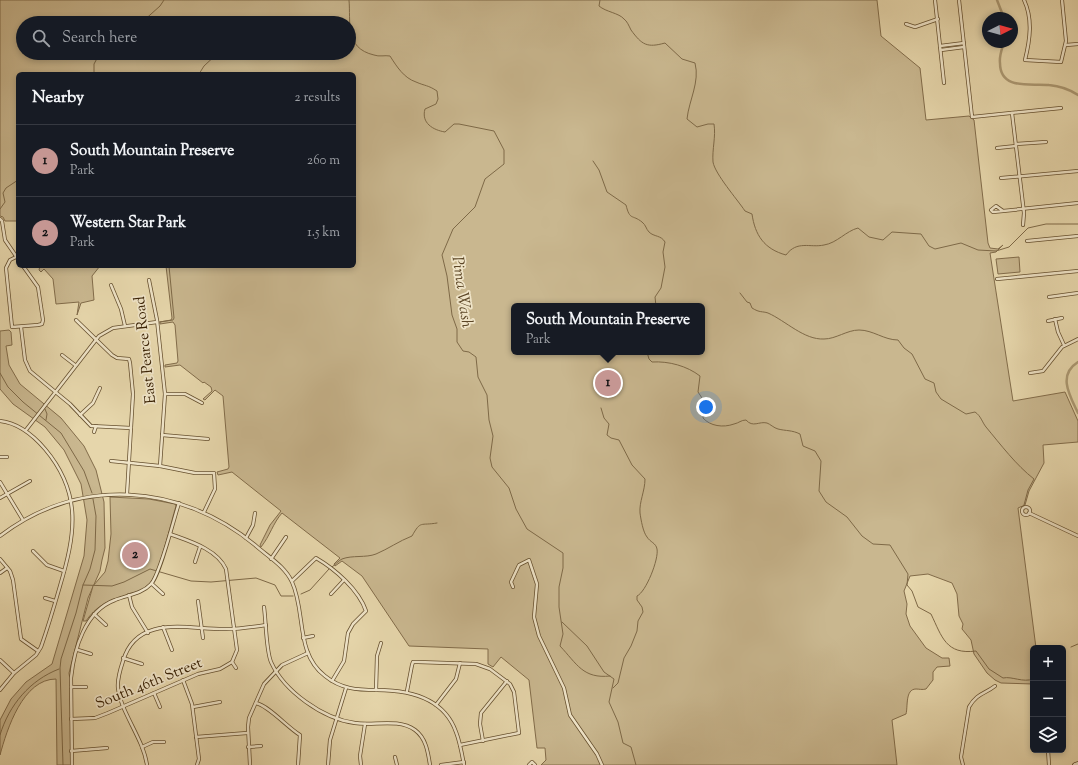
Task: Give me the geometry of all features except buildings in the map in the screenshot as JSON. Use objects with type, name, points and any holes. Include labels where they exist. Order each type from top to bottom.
[{"type":"street","points":[[935,0],[944,83]]},
{"type":"street","points":[[960,0],[972,117],[1061,108]]},
{"type":"street","points":[[1024,0],[1029,19],[1030,32],[1025,60],[1061,62],[1066,45],[1062,0]]},
{"type":"street","points":[[906,24],[915,27],[938,19]]},
{"type":"street","points":[[940,46],[964,43]]},
{"type":"street","points":[[1066,45],[1078,44]]},
{"type":"street","points":[[941,50],[964,47]]},
{"type":"street","points":[[1012,113],[1023,209],[1023,225]]},
{"type":"street","points":[[997,148],[1046,142]]},
{"type":"street","points":[[1001,178],[1078,171]]},
{"type":"street","points":[[1003,210],[1078,203]]},
{"type":"street","points":[[1,220],[5,240],[16,256]]},
{"type":"street","points":[[1027,241],[1078,236]]},
{"type":"street","points":[[16,258],[10,260],[6,268],[12,327],[42,324],[38,287],[24,268]]},
{"type":"street","points":[[997,279],[1078,271]]},
{"type":"street","name":"East Pearce Road","points":[[149,280],[157,322],[165,394],[160,466]]},
{"type":"street","points":[[111,284],[121,309],[125,326]]},
{"type":"street","points":[[1049,297],[1078,293]]},
{"type":"street","points":[[1048,320],[1062,318]]},
{"type":"street","points":[[1055,319],[1064,345]]},
{"type":"street","points":[[76,320],[116,358],[129,360],[133,394],[127,494]]},
{"type":"street","points":[[26,430],[96,339],[113,328],[157,322]]},
{"type":"street","points":[[21,327],[25,360],[30,371],[56,392],[91,426],[131,428]]},
{"type":"street","points":[[1030,373],[1038,373],[1046,370],[1054,356],[1064,345],[1078,339]]},
{"type":"street","points":[[62,355],[75,365]]},
{"type":"street","points":[[80,415],[93,403],[100,388]]},
{"type":"street","points":[[165,394],[185,394],[202,403]]},
{"type":"street","points":[[0,421],[14,424],[26,430],[41,445],[54,462],[61,474],[70,501],[73,530],[71,548],[38,652],[14,673],[0,690]]},
{"type":"street","points":[[94,432],[96,426]]},
{"type":"street","points":[[162,435],[208,438]]},
{"type":"street","points":[[0,457],[7,457]]},
{"type":"street","points":[[111,461],[160,466],[195,473],[214,472],[215,489],[204,512]]},
{"type":"street","points":[[0,498],[30,481]]},
{"type":"street","points":[[0,482],[23,520]]},
{"type":"street","points":[[0,536],[23,520],[46,509],[91,496],[127,494],[148,496],[179,503],[204,512],[246,538],[282,568],[292,581],[296,595],[303,638],[308,653],[316,668],[332,681],[346,688],[407,691],[425,697],[436,705],[452,723],[460,745],[464,763],[441,765]]},
{"type":"street","points":[[72,765],[70,687],[72,667],[86,624],[94,614],[108,603],[141,591],[152,584],[158,572],[179,503]]},
{"type":"street","points":[[246,538],[253,525],[255,513]]},
{"type":"street","points":[[1029,513],[1078,536]]},
{"type":"street","points":[[170,534],[200,547],[223,562],[226,569],[237,650],[232,662],[236,668]]},
{"type":"street","points":[[271,559],[286,537]]},
{"type":"street","points":[[195,562],[200,547]]},
{"type":"street","points":[[33,551],[47,565],[64,571]]},
{"type":"street","points":[[292,581],[316,558],[353,589],[366,611],[352,624],[348,633],[344,661],[332,681]]},
{"type":"street","points":[[0,559],[7,568],[13,580],[21,639],[38,652]]},
{"type":"street","points":[[513,586],[511,582],[519,565],[528,560],[537,584],[534,618],[537,629],[548,658],[564,688],[570,715],[597,754],[602,765]]},
{"type":"street","points":[[0,573],[7,568]]},
{"type":"street","points":[[331,594],[344,580]]},
{"type":"street","points":[[152,584],[163,594]]},
{"type":"street","points":[[129,595],[132,608],[148,633]]},
{"type":"street","points":[[45,598],[55,601]]},
{"type":"street","points":[[198,601],[203,638]]},
{"type":"street","points":[[264,607],[271,660],[276,670],[298,695],[318,711],[336,719],[365,724],[401,724],[415,730],[422,737],[428,749],[430,765]]},
{"type":"street","points":[[94,614],[106,625]]},
{"type":"street","points":[[147,765],[142,747],[118,689],[118,679],[129,647],[139,637],[163,627],[173,626],[234,629],[266,625]]},
{"type":"street","points":[[163,627],[172,650]]},
{"type":"street","points":[[303,638],[313,636]]},
{"type":"street","points":[[376,690],[377,656],[381,644]]},
{"type":"street","points":[[78,650],[91,654]]},
{"type":"street","points":[[250,765],[247,733],[250,718],[264,684],[276,670],[288,661],[308,653]]},
{"type":"street","points":[[124,658],[142,664]]},
{"type":"street","points":[[0,660],[14,673]]},
{"type":"street","name":"South 46th Street","points":[[71,719],[100,716],[198,674],[220,669],[232,662]]},
{"type":"street","points":[[407,691],[413,662],[460,663],[485,666],[507,681],[516,695],[519,733],[460,745]]},
{"type":"street","points":[[436,705],[456,679],[460,663]]},
{"type":"street","points":[[183,680],[193,707],[199,759],[197,765]]},
{"type":"street","points":[[483,741],[480,724],[481,713],[507,681]]},
{"type":"street","points":[[963,765],[961,757],[969,706],[981,692],[995,686]]},
{"type":"street","points":[[70,687],[86,687]]},
{"type":"street","points":[[328,765],[330,740],[346,688]]},
{"type":"street","points":[[154,693],[160,707]]},
{"type":"street","points":[[193,707],[220,702]]},
{"type":"street","points":[[256,703],[266,708],[284,724],[300,735],[298,765]]},
{"type":"street","points":[[361,765],[360,756],[365,724]]},
{"type":"street","points":[[196,737],[247,733]]},
{"type":"street","points":[[142,747],[153,742],[164,742]]},
{"type":"street","points":[[248,747],[261,746]]},
{"type":"street","points":[[71,751],[107,748]]},
{"type":"street","points":[[1048,753],[1049,765]]},
{"type":"street","points":[[395,757],[397,765]]},
{"type":"street","points":[[529,765],[532,762],[535,765]]},
{"type":"shaded area","points":[[0,0],[877,0],[881,36],[920,68],[926,120],[969,116],[974,120],[988,243],[990,248],[998,249],[1003,245],[996,252],[990,253],[1013,401],[1065,392],[1078,421],[1078,442],[1043,445],[1044,463],[1029,491],[1025,505],[1018,508],[1036,645],[1030,645],[1030,684],[1001,683],[987,673],[974,654],[971,640],[962,629],[963,624],[959,616],[957,594],[952,583],[928,574],[910,576],[904,591],[907,604],[906,614],[910,626],[926,648],[942,658],[949,658],[950,666],[937,667],[933,672],[933,680],[926,689],[912,690],[908,699],[906,714],[892,720],[897,765],[541,765],[546,760],[545,748],[537,748],[529,680],[501,657],[493,667],[488,664],[488,649],[409,646],[362,576],[342,561],[335,566],[334,564],[340,558],[282,513],[261,547],[260,545],[270,525],[281,511],[232,472],[218,475],[217,472],[228,469],[229,467],[223,396],[215,390],[205,400],[203,399],[212,391],[211,387],[204,382],[203,383],[180,365],[165,367],[165,365],[177,363],[178,361],[175,325],[173,322],[160,324],[160,322],[171,320],[172,318],[166,268],[356,268],[356,72],[16,72],[16,221],[5,221],[3,217],[0,216]]},
{"type":"shaded area","points":[[1019,257],[1020,272],[998,274],[996,259]]},
{"type":"shaded area","points":[[40,268],[98,268],[92,276],[94,300],[81,303],[77,315],[79,302],[56,304],[53,279],[44,269],[41,272]]},
{"type":"shaded area","points":[[9,330],[11,332],[12,345],[6,346],[9,365],[20,384],[61,418],[84,446],[96,470],[104,502],[105,548],[100,571],[88,598],[69,673],[71,687],[72,765],[57,765],[56,679],[44,681],[34,687],[26,696],[18,707],[12,720],[0,755],[0,720],[11,699],[26,682],[52,664],[84,556],[87,520],[81,484],[64,450],[45,427],[13,404],[0,389],[0,331]]},
{"type":"shaded area","points":[[110,497],[149,499],[175,504],[176,506],[162,557],[151,582],[137,592],[111,600],[102,605],[94,611],[86,621],[83,621],[93,586],[105,572],[108,561],[111,534]]},
{"type":"waterway","points":[[149,16],[160,6],[164,0]]},
{"type":"waterway","name":"Pima Wash","points":[[349,0],[350,16]]},
{"type":"waterway","points":[[600,0],[599,6],[622,17],[638,39],[645,44],[654,45],[665,43],[682,59],[695,63],[696,77],[687,119],[697,127],[714,124],[715,134],[713,162],[715,167],[722,180],[745,211],[752,214],[753,222],[758,235],[766,245],[778,252],[786,255],[790,250],[799,246],[819,246],[829,244],[858,228],[869,237],[883,240],[892,232],[921,234],[929,246],[935,249],[961,243],[978,250],[996,251],[1009,247],[1028,228],[1046,224],[1078,224]]},
{"type":"waterway","points":[[997,0],[1002,12]]},
{"type":"waterway","name":"Pima Wash","points":[[356,44],[364,52],[376,56],[390,56],[398,68],[408,78],[437,91],[438,99],[436,104],[425,109],[424,114],[426,122],[432,128],[445,132],[454,124],[459,124],[494,131],[504,150],[504,164],[485,179],[475,207],[453,229],[442,255],[447,276],[452,315],[457,329],[457,342],[463,351],[469,352],[476,357],[478,377],[487,395],[489,420],[493,436],[490,458],[492,467],[509,488],[516,509],[527,529],[563,553],[563,568],[559,587],[559,607],[563,634],[560,646],[576,664],[587,673],[593,675],[610,676]]},
{"type":"waterway","points":[[1002,48],[1000,60],[1001,72],[1005,78],[1011,82],[1026,85],[1057,86],[1068,89],[1078,95]]},
{"type":"waterway","points":[[94,72],[94,64],[96,60]]},
{"type":"waterway","points":[[200,72],[210,60]]},
{"type":"waterway","points":[[593,161],[599,170],[607,192],[626,205],[630,215],[643,223],[649,232],[662,238],[665,242],[663,252],[665,267],[661,288],[655,297],[656,303]]},
{"type":"waterway","points":[[0,209],[5,202],[3,193],[6,188],[16,181]]},
{"type":"waterway","points":[[159,322],[173,320],[174,318],[169,268]]},
{"type":"waterway","points":[[740,293],[747,302],[750,303],[752,308],[775,316],[809,336],[828,339],[850,331],[864,330],[893,340],[898,340],[904,348],[912,354],[925,379],[934,383],[936,392],[941,399],[966,414],[975,412],[1021,468],[1034,479],[1028,490],[1024,505]]},
{"type":"waterway","points":[[648,355],[652,362],[665,362],[678,365],[689,369],[700,376],[698,392],[704,401],[703,418],[709,423],[717,426],[726,426],[746,420],[751,424],[767,423],[775,428],[800,434],[803,446],[815,451],[821,461],[819,491],[826,502],[847,517],[862,536],[873,544],[890,545],[908,574],[907,585],[912,591],[918,607],[931,614],[946,643],[958,650],[966,652],[976,651],[989,669],[1003,678],[1030,680]]},
{"type":"waterway","points":[[1078,362],[1068,373],[1067,379],[1069,393],[1078,413]]},
{"type":"waterway","points":[[0,373],[8,387],[23,402],[61,433],[84,471],[92,493]]},
{"type":"waterway","points":[[601,408],[604,418],[609,424],[607,435],[611,438],[619,440],[632,465],[645,479],[640,509],[641,519],[643,529],[648,539],[657,549],[656,560],[651,575],[641,593],[637,596],[637,600],[642,607],[643,612],[638,621],[637,631],[624,658],[618,683],[613,688]]},
{"type":"waterway","points":[[45,409],[47,414],[46,420]]},
{"type":"waterway","points":[[63,765],[61,659],[95,550],[96,516],[93,499]]},
{"type":"waterway","points":[[332,567],[346,558],[376,554],[412,536],[419,526],[437,523]]},
{"type":"waterway","points":[[83,585],[112,586],[124,582],[150,569],[191,581],[211,582],[256,578],[275,585],[281,596],[293,596]]},
{"type":"waterway","points":[[301,594],[310,590],[329,569]]},
{"type":"waterway","name":"Pima Wash","points":[[562,622],[587,646],[604,672],[614,679],[609,702],[618,722],[623,743],[631,747],[636,765]]},
{"type":"waterway","points":[[1071,647],[1078,644]]},
{"type":"waterway","points":[[0,735],[9,714],[22,695],[39,680],[59,669]]},
{"type":"place","name":"South Mountain Preserve","points":[[608,383]]},
{"type":"place","name":"Western Star Park","points":[[135,555]]}]
